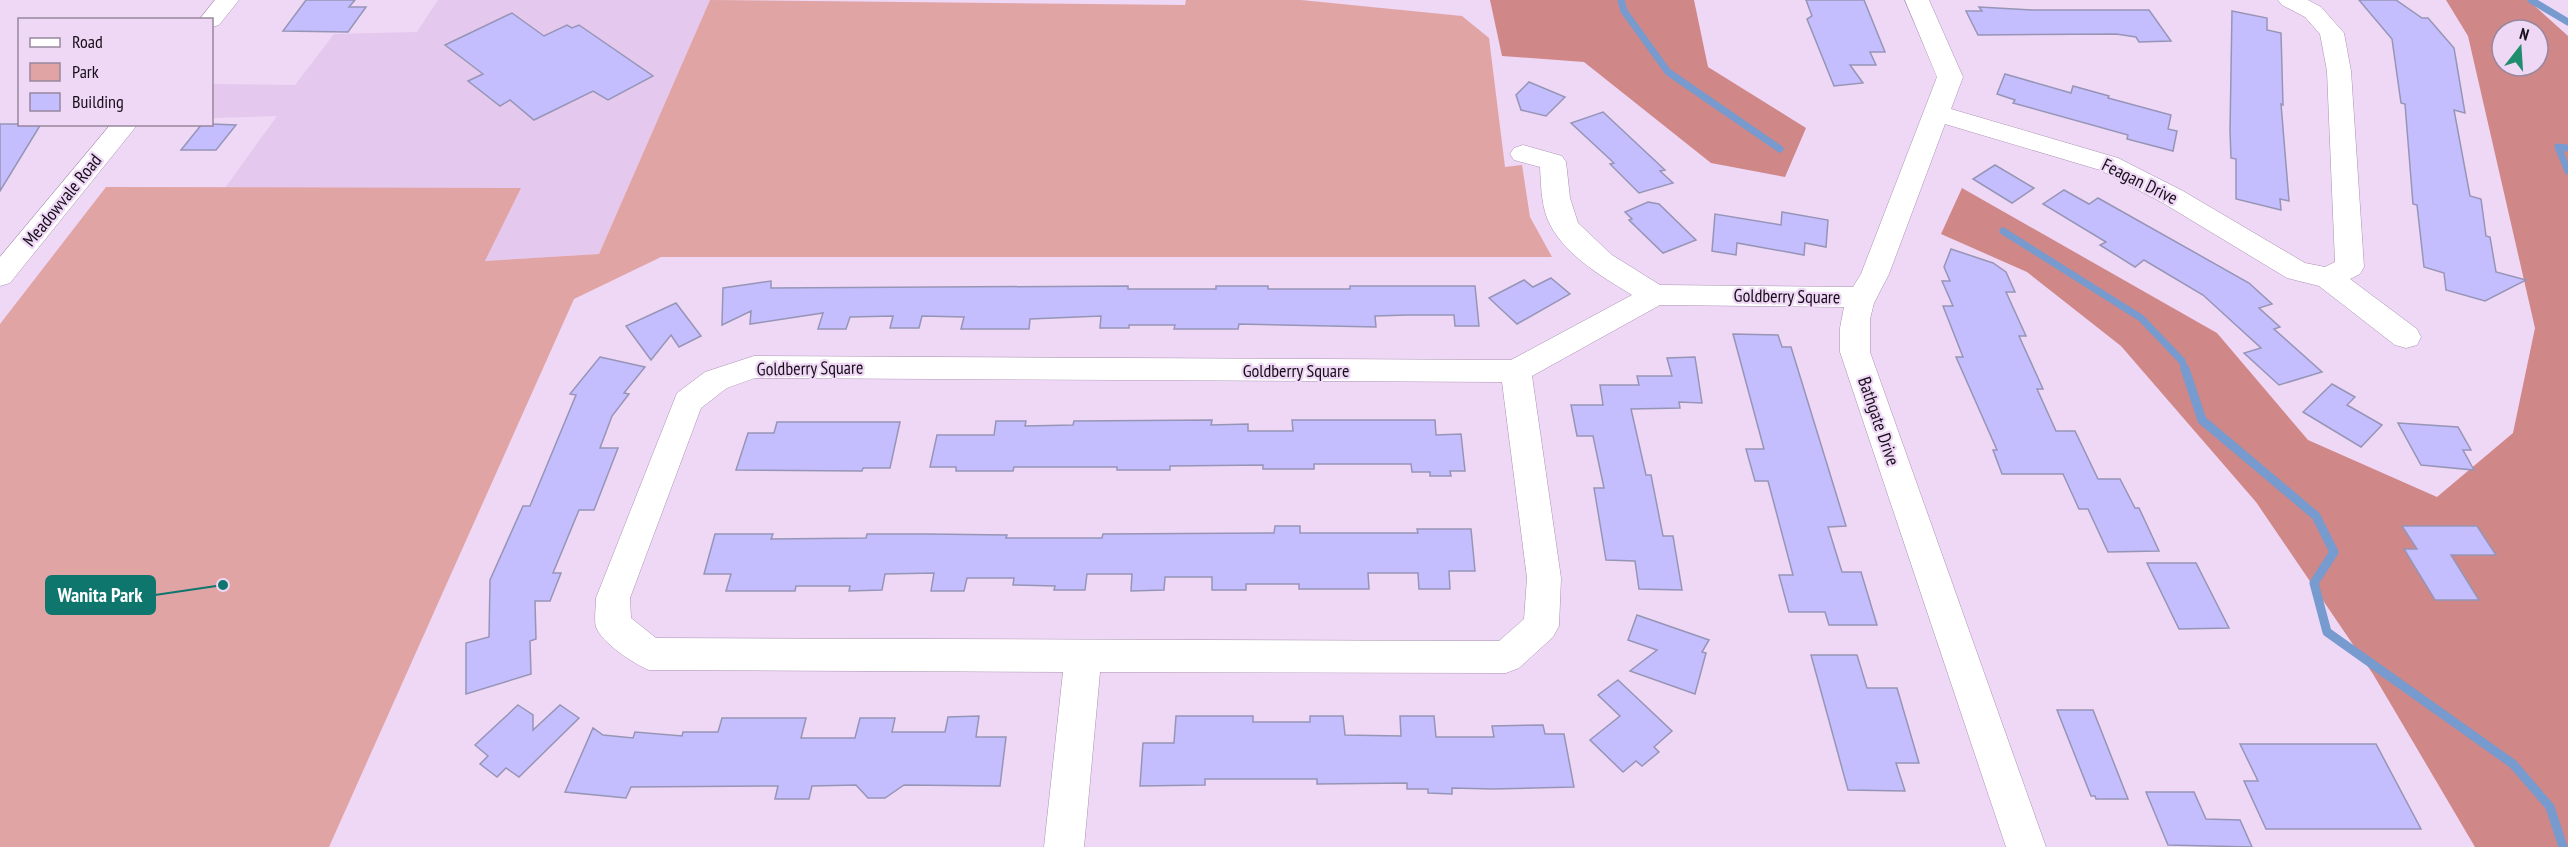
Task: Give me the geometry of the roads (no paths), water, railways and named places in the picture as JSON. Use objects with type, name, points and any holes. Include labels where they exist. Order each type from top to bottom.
[{"type":"street","points":[[213,18],[227,0]]},
{"type":"street","name":"Bathgate Drive","points":[[1917,0],[1950,77],[1938,114],[1875,274],[1854,317],[1855,352],[2026,847]]},
{"type":"street","points":[[2290,0],[2313,12],[2332,33],[2339,71],[2350,267],[2328,279]]},
{"type":"street","name":"Feagan Drive","points":[[1938,114],[2109,164],[2173,197],[2297,271],[2328,279],[2406,337]]},
{"type":"street","name":"Meadowvale Road","points":[[0,276],[123,126]]},
{"type":"street","points":[[1523,154],[1554,162],[1562,220],[1585,248],[1626,280],[1655,295]]},
{"type":"street","name":"Goldberry Square","points":[[1516,371],[1544,578],[1541,626],[1506,657],[649,654],[613,625],[613,598],[688,401],[716,380],[754,367],[1516,371],[1655,295],[1862,297]]},
{"type":"street","points":[[1064,847],[1083,656]]},
{"type":"waterway","points":[[1621,0],[1624,11],[1668,72],[1780,149]]},
{"type":"waterway","points":[[2531,0],[2568,22]]},
{"type":"waterway","points":[[2568,148],[2558,147],[2568,171]]},
{"type":"waterway","points":[[2003,231],[2141,318],[2182,361],[2185,370]]},
{"type":"waterway","points":[[2185,369],[2202,420],[2316,516],[2334,552],[2314,583],[2327,632],[2513,764],[2550,807],[2563,847]]},
{"type":"place","name":"Wanita Park","points":[[223,585]]}]
